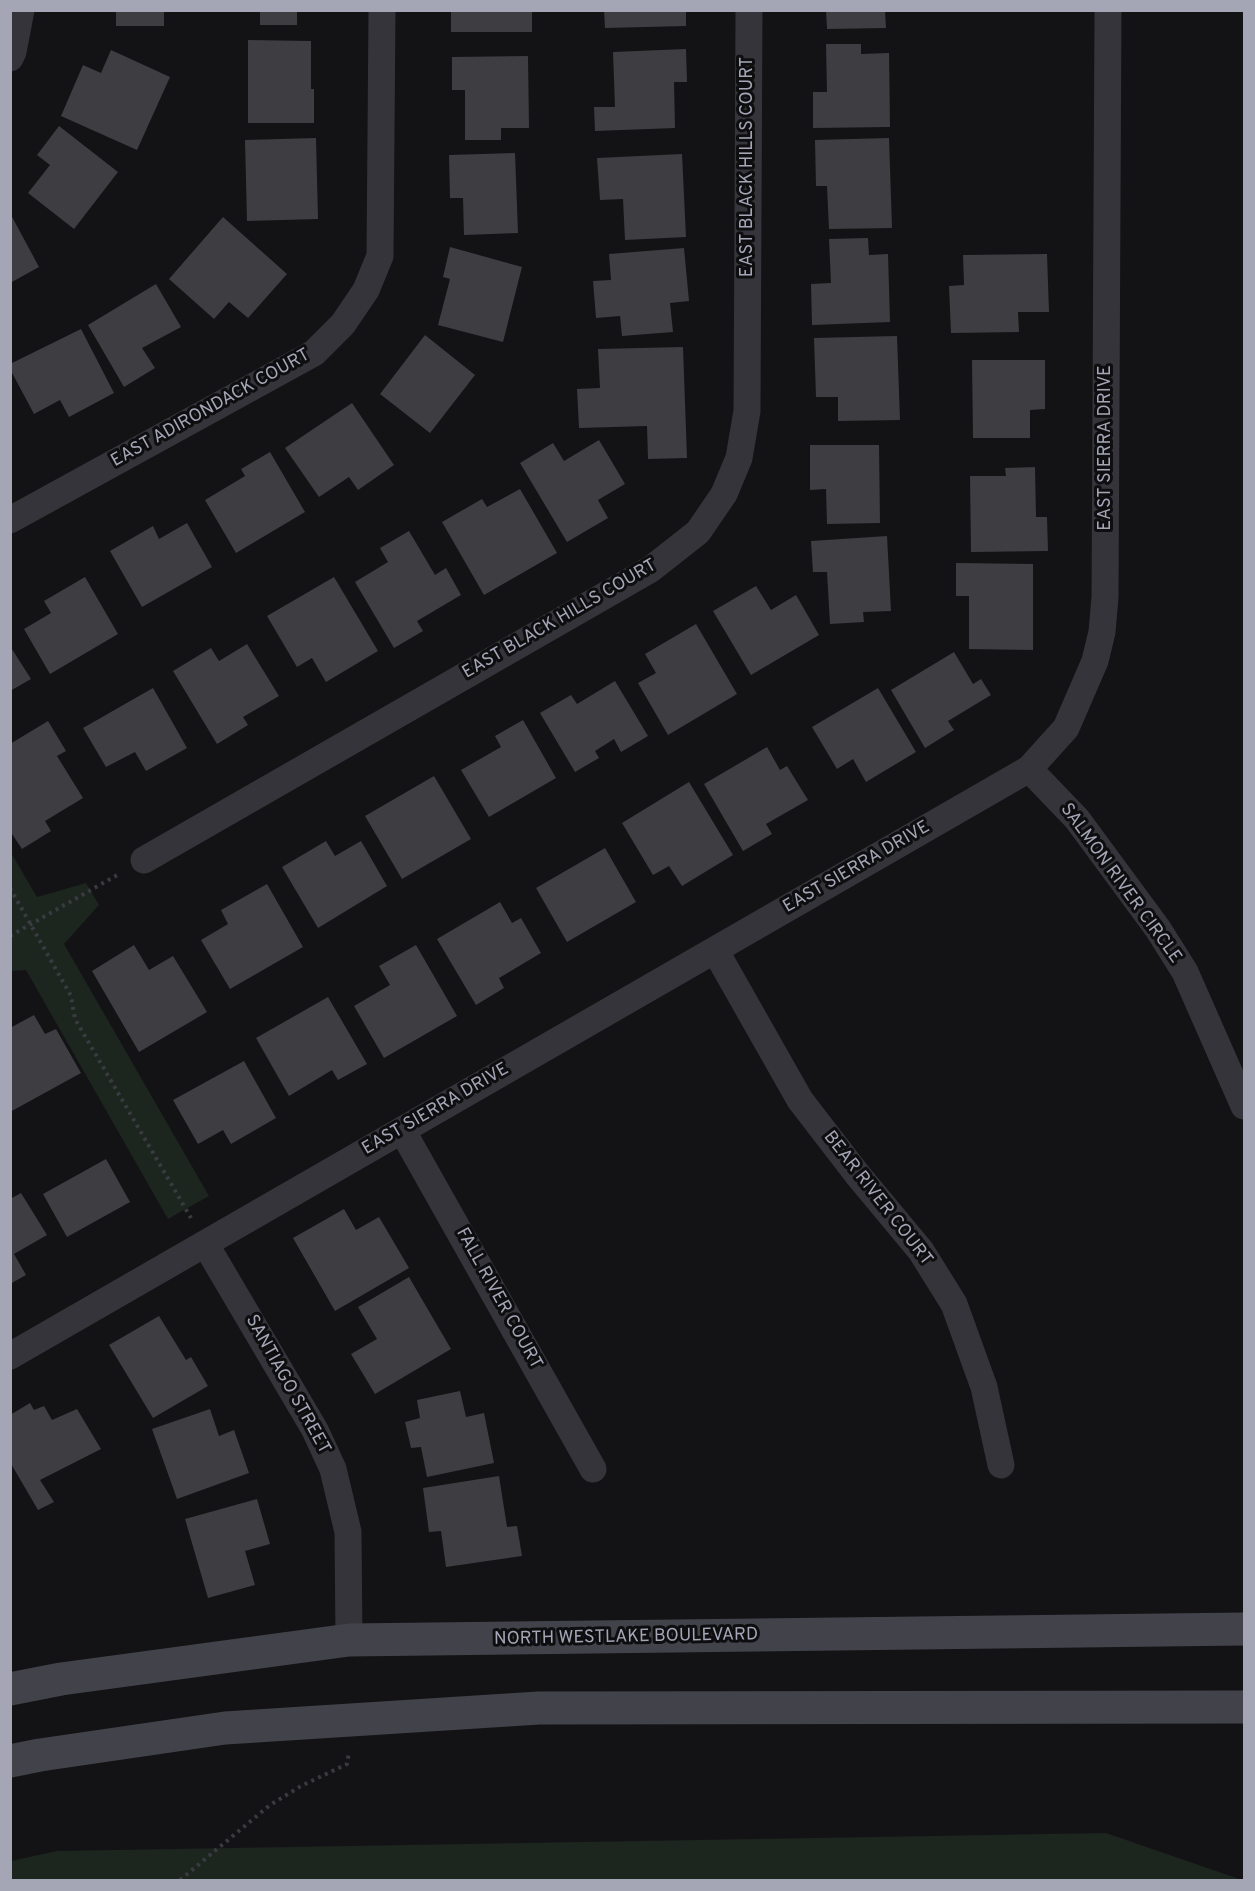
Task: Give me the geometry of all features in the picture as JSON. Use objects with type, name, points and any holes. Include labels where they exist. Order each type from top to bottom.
[{"type":"main road","name":"NORTH WESTLAKE BOULEVARD","points":[[10,1689],[61,1679],[349,1640],[680,1638],[1245,1629]]},
{"type":"main road","points":[[10,1761],[225,1728],[539,1708],[1245,1707]]},
{"type":"street","points":[[10,58],[21,10]]},
{"type":"street","name":"EAST ADIRONDACK COURT","points":[[10,520],[314,352],[343,324],[366,290],[380,256],[382,10]]},
{"type":"street","name":"EAST BLACK HILLS COURT","points":[[144,860],[651,569],[698,532],[724,494],[739,458],[747,411],[748,10]]},
{"type":"street","name":"EAST SIERRA DRIVE","points":[[10,1356],[206,1245],[1029,768],[1066,728],[1095,661],[1102,632],[1105,597],[1108,10]]},
{"type":"street","name":"SALMON RIVER CIRCLE","points":[[1029,768],[1077,819],[1158,929],[1185,972],[1245,1106]]},
{"type":"street","name":"BEAR RIVER COURT","points":[[715,950],[800,1100],[921,1251],[954,1304],[984,1387],[1001,1465]]},
{"type":"street","name":"FALL RIVER COURT","points":[[402,1130],[593,1469]]},
{"type":"street","name":"SANTIAGO STREET","points":[[206,1245],[315,1430],[333,1469],[348,1532],[349,1640]]},
{"type":"path","points":[[10,936],[144,860]]},
{"type":"path","points":[[10,888],[71,996],[75,1018],[206,1245]]},
{"type":"path","points":[[180,1881],[270,1805],[301,1786],[347,1764],[356,1719]]},
{"type":"shaded area","points":[[10,851],[37,897],[86,883],[99,905],[64,944],[209,1196],[168,1219],[26,970],[11,971]]},
{"type":"shaded area","points":[[1106,1833],[1242,1880],[10,1880],[11,1861],[57,1851]]},
{"type":"building","points":[[116,10],[164,10],[164,26],[116,26]]},
{"type":"building","points":[[260,10],[297,10],[297,25],[260,25]]},
{"type":"building","points":[[451,10],[532,10],[532,32],[451,32]]},
{"type":"building","points":[[604,10],[686,10],[686,26],[605,28]]},
{"type":"building","points":[[826,10],[885,10],[886,28],[827,29]]},
{"type":"building","points":[[248,40],[311,41],[314,123],[248,123]]},
{"type":"building","points":[[826,44],[861,44],[861,54],[889,53],[890,127],[813,128],[813,92],[827,92]]},
{"type":"building","points":[[686,49],[687,82],[674,82],[675,128],[595,131],[594,107],[615,107],[613,52]]},
{"type":"building","points":[[111,50],[170,77],[137,150],[61,116],[83,65],[101,73]]},
{"type":"building","points":[[528,56],[529,128],[501,128],[501,140],[465,140],[465,90],[452,90],[452,57]]},
{"type":"building","points":[[59,126],[118,172],[74,229],[28,193],[50,165],[37,155]]},
{"type":"building","points":[[316,138],[318,219],[247,221],[245,140]]},
{"type":"building","points":[[889,138],[892,228],[829,229],[827,186],[816,186],[815,140]]},
{"type":"building","points":[[515,153],[518,233],[464,235],[463,198],[450,198],[449,155]]},
{"type":"building","points":[[682,154],[686,237],[625,240],[623,199],[600,200],[597,158]]},
{"type":"building","points":[[10,213],[39,267],[10,283]]},
{"type":"building","points":[[223,217],[287,274],[248,318],[229,302],[214,319],[169,279]]},
{"type":"building","points":[[868,238],[869,255],[888,254],[890,322],[812,325],[811,284],[831,283],[829,239]]},
{"type":"building","points":[[450,247],[522,267],[503,342],[438,325],[450,279],[443,277]]},
{"type":"building","points":[[684,248],[689,301],[670,303],[673,332],[622,336],[620,316],[596,318],[593,281],[611,280],[609,254]]},
{"type":"building","points":[[1047,254],[1049,312],[1018,312],[1019,332],[951,333],[949,286],[964,285],[963,255]]},
{"type":"building","points":[[156,284],[181,327],[142,348],[155,368],[124,387],[88,325]]},
{"type":"building","points":[[81,329],[114,393],[69,417],[60,400],[34,414],[10,369],[10,364]]},
{"type":"building","points":[[425,335],[475,375],[430,433],[380,394]]},
{"type":"building","points":[[897,336],[900,420],[838,421],[838,397],[816,397],[814,338]]},
{"type":"building","points":[[683,347],[687,458],[648,459],[647,426],[579,428],[577,389],[600,388],[598,349]]},
{"type":"building","points":[[972,360],[1045,360],[1045,409],[1030,410],[1030,438],[973,438]]},
{"type":"building","points":[[352,403],[394,465],[358,490],[349,477],[319,497],[285,448]]},
{"type":"building","points":[[599,440],[625,484],[598,500],[608,518],[567,542],[520,463],[553,443],[564,461]]},
{"type":"building","points":[[810,445],[879,445],[880,523],[827,524],[826,489],[810,490]]},
{"type":"building","points":[[270,452],[305,512],[236,553],[205,500],[245,476],[241,469]]},
{"type":"building","points":[[1035,467],[1036,517],[1047,517],[1048,551],[971,552],[970,476],[1006,476],[1005,468]]},
{"type":"building","points":[[520,489],[557,553],[484,595],[442,522],[482,499],[487,507]]},
{"type":"building","points":[[187,523],[212,567],[142,607],[110,551],[153,526],[159,539]]},
{"type":"building","points":[[409,531],[435,575],[446,568],[461,595],[417,621],[423,631],[394,648],[355,582],[388,562],[380,548]]},
{"type":"building","points":[[887,536],[891,611],[863,612],[864,622],[830,624],[827,572],[813,572],[811,541]]},
{"type":"building","points":[[956,563],[1033,564],[1033,650],[969,649],[969,596],[956,596]]},
{"type":"building","points":[[85,577],[118,634],[50,674],[24,629],[51,613],[44,601]]},
{"type":"building","points":[[334,577],[378,651],[326,682],[312,658],[297,667],[267,616]]},
{"type":"building","points":[[756,586],[771,610],[796,595],[819,635],[751,675],[713,611]]},
{"type":"building","points":[[696,624],[737,694],[668,735],[638,683],[656,673],[645,654]]},
{"type":"building","points":[[247,644],[279,696],[243,717],[248,725],[217,744],[173,671],[211,648],[219,661]]},
{"type":"building","points":[[10,646],[31,679],[10,691]]},
{"type":"building","points":[[954,652],[973,684],[981,679],[991,695],[948,721],[954,730],[925,748],[891,690]]},
{"type":"building","points":[[615,681],[648,736],[621,752],[614,739],[595,751],[599,758],[575,772],[540,713],[571,695],[577,704]]},
{"type":"building","points":[[153,688],[187,748],[146,771],[135,752],[106,767],[83,728]]},
{"type":"building","points":[[878,688],[916,752],[866,782],[853,759],[837,769],[812,727]]},
{"type":"building","points":[[523,720],[556,778],[489,817],[461,770],[501,747],[495,736]]},
{"type":"building","points":[[48,721],[66,751],[57,756],[83,798],[45,821],[51,831],[22,849],[10,831],[10,744]]},
{"type":"building","points":[[767,747],[780,770],[787,766],[808,800],[766,824],[772,834],[743,851],[704,784]]},
{"type":"building","points":[[434,776],[471,839],[402,879],[365,816]]},
{"type":"building","points":[[689,782],[733,855],[682,886],[669,866],[653,875],[622,823]]},
{"type":"building","points":[[326,841],[335,856],[361,841],[387,886],[318,928],[282,867]]},
{"type":"building","points":[[605,848],[636,902],[567,942],[536,888]]},
{"type":"building","points":[[267,884],[303,947],[230,989],[201,940],[228,924],[221,910]]},
{"type":"building","points":[[500,902],[512,923],[521,918],[541,953],[499,978],[504,988],[476,1005],[437,939]]},
{"type":"building","points":[[134,945],[149,970],[173,956],[207,1012],[139,1052],[92,971]]},
{"type":"building","points":[[416,945],[457,1016],[384,1058],[354,1006],[390,985],[379,966]]},
{"type":"building","points":[[328,997],[367,1064],[338,1080],[332,1070],[289,1096],[256,1038]]},
{"type":"building","points":[[34,1015],[45,1034],[56,1029],[81,1073],[10,1112],[10,1028]]},
{"type":"building","points":[[244,1061],[276,1118],[231,1144],[223,1130],[198,1144],[173,1100]]},
{"type":"building","points":[[106,1159],[130,1202],[67,1237],[43,1194]]},
{"type":"building","points":[[21,1193],[47,1235],[14,1254],[26,1275],[10,1284],[10,1199]]},
{"type":"building","points":[[344,1209],[356,1230],[379,1217],[409,1268],[335,1311],[293,1238]]},
{"type":"building","points":[[409,1277],[451,1349],[375,1394],[351,1354],[377,1339],[358,1307]]},
{"type":"building","points":[[159,1316],[186,1360],[191,1357],[208,1386],[153,1418],[109,1345]]},
{"type":"building","points":[[460,1391],[466,1417],[484,1413],[494,1463],[427,1477],[421,1447],[411,1448],[405,1422],[420,1418],[417,1400]]},
{"type":"building","points":[[30,1403],[34,1410],[44,1406],[52,1420],[77,1409],[101,1449],[40,1480],[54,1502],[38,1510],[10,1462],[10,1415]]},
{"type":"building","points":[[210,1409],[219,1436],[234,1430],[249,1473],[177,1499],[152,1429]]},
{"type":"building","points":[[499,1476],[507,1527],[517,1526],[522,1556],[446,1567],[441,1531],[429,1532],[423,1488]]},
{"type":"building","points":[[257,1499],[270,1544],[245,1551],[255,1585],[208,1598],[185,1519]]}]
